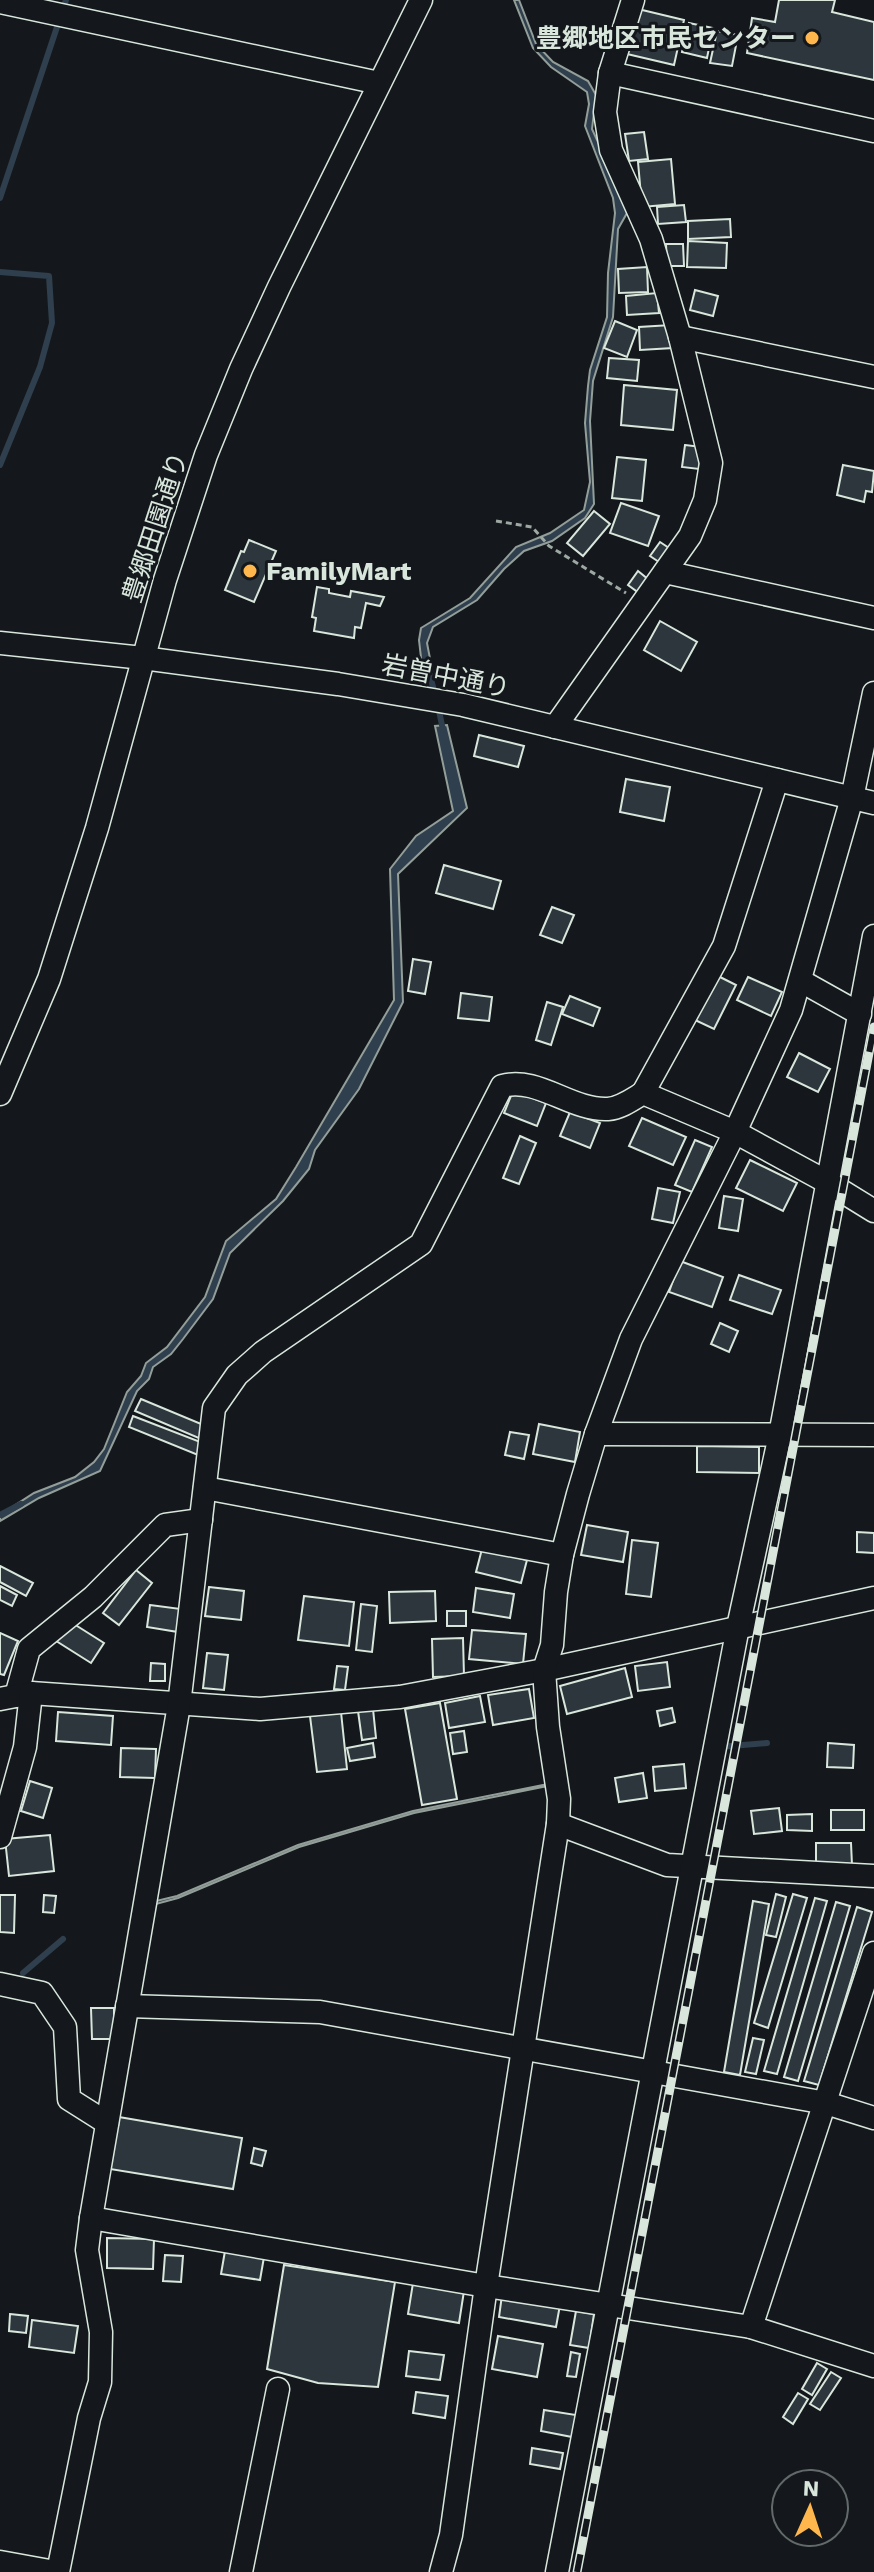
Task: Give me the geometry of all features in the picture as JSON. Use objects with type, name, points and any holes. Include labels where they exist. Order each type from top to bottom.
[{"type":"street","name":"豊郷田園通り","points":[[0,1094],[49,979],[97,828],[185,517],[241,369],[421,0]]},
{"type":"street","points":[[555,727],[690,536],[705,500],[711,463],[680,337],[651,239],[611,150],[605,112],[610,73],[633,0]]},
{"type":"street","points":[[0,2],[379,83]]},
{"type":"street","points":[[610,73],[874,131]]},
{"type":"street","points":[[680,337],[874,377]]},
{"type":"street","points":[[665,572],[874,618]]},
{"type":"street","name":"岩曽中通り","points":[[0,643],[143,658],[419,698],[555,727],[863,801]]},
{"type":"street","points":[[441,2572],[451,2535],[486,2286],[558,1824],[559,1799],[548,1727],[544,1670],[552,1645],[562,1555],[596,1434],[631,1339],[735,1132],[801,981],[863,801],[874,693]]},
{"type":"street","points":[[0,2562],[56,2572],[89,2418],[100,2382],[101,2332],[87,2250],[179,1705],[214,1408],[237,1375],[263,1352],[421,1244],[502,1086],[518,1081],[582,1105],[609,1109],[643,1093],[724,946],[777,780]]},
{"type":"street","points":[[557,2572],[738,1627],[780,1435],[874,936]]},
{"type":"street","points":[[801,981],[860,1014]]},
{"type":"street","points":[[643,1093],[735,1132],[874,1211]]},
{"type":"street","points":[[596,1434],[874,1435]]},
{"type":"street","points":[[205,1488],[562,1555]]},
{"type":"street","points":[[0,1837],[25,1747],[16,1696],[29,1649],[93,1597],[165,1525],[201,1520]]},
{"type":"street","points":[[16,1696],[260,1709],[400,1697],[544,1670],[874,1598]]},
{"type":"street","points":[[558,1824],[667,1865],[874,1876]]},
{"type":"street","points":[[751,2327],[874,1953]]},
{"type":"street","points":[[0,1984],[42,1993],[65,2027],[69,2099],[107,2123]]},
{"type":"street","points":[[127,2006],[320,2012],[826,2103],[874,2118]]},
{"type":"street","points":[[91,2218],[486,2286],[751,2327],[874,2366]]},
{"type":"street","points":[[241,2572],[278,2389]]},
{"type":"path","points":[[496,521],[532,527],[549,546],[643,603]]},
{"type":"water","points":[[514,0],[519,0],[536,44],[553,62],[588,81],[596,95],[592,129],[621,192],[627,213],[618,229],[613,317],[593,381],[590,421],[594,504],[585,518],[552,541],[524,551],[477,600],[433,627],[427,643],[433,674],[423,675],[419,640],[421,628],[470,598],[516,547],[550,533],[584,510],[590,482],[585,423],[590,370],[607,317],[615,213],[613,198],[585,126],[589,104],[587,92],[551,67],[533,48]]},
{"type":"water","points":[[447,725],[467,808],[398,874],[403,1002],[359,1089],[315,1150],[309,1169],[283,1201],[230,1253],[213,1299],[171,1354],[153,1367],[149,1379],[137,1391],[100,1471],[39,1498],[0,1521],[0,1515],[34,1493],[75,1477],[94,1462],[104,1449],[127,1392],[141,1376],[146,1363],[167,1347],[205,1297],[226,1241],[276,1199],[394,1000],[390,869],[416,836],[453,811],[435,726]]},
{"type":"water","points":[[553,1783],[414,1813],[299,1847],[178,1898],[156,1904],[156,1901],[177,1896],[298,1845],[413,1811]]},
{"type":"building","name":"豊郷地区市民センター","points":[[779,0],[835,0],[832,12],[874,22],[874,80],[747,53],[752,18],[775,22]]},
{"type":"building","points":[[638,9],[684,20],[674,65],[627,54]]},
{"type":"building","points":[[689,23],[713,28],[707,58],[682,52]]},
{"type":"building","points":[[717,31],[738,35],[732,66],[710,63]]},
{"type":"building","points":[[644,132],[648,159],[629,161],[625,134]]},
{"type":"building","points":[[671,159],[675,204],[642,207],[638,162]]},
{"type":"building","points":[[684,205],[686,222],[658,224],[657,207]]},
{"type":"building","points":[[730,219],[731,237],[688,239],[688,221]]},
{"type":"building","points":[[688,241],[727,243],[726,268],[687,267]]},
{"type":"building","points":[[666,244],[683,244],[684,266],[667,266]]},
{"type":"building","points":[[647,267],[648,292],[619,293],[618,269]]},
{"type":"building","points":[[695,290],[718,296],[713,316],[690,310]]},
{"type":"building","points":[[657,293],[659,313],[627,315],[626,296]]},
{"type":"building","points":[[615,321],[637,330],[627,357],[604,348]]},
{"type":"building","points":[[671,325],[673,348],[640,350],[639,327]]},
{"type":"building","points":[[609,358],[639,360],[637,381],[607,378]]},
{"type":"building","points":[[624,385],[677,390],[673,430],[621,425]]},
{"type":"building","points":[[685,445],[702,447],[699,469],[682,467]]},
{"type":"building","points":[[617,457],[646,460],[642,501],[612,498]]},
{"type":"building","points":[[843,465],[874,471],[872,492],[866,491],[864,502],[837,495]]},
{"type":"building","points":[[621,503],[659,516],[648,546],[610,533]]},
{"type":"building","points":[[594,511],[610,524],[583,556],[567,543]]},
{"type":"building","name":"FamilyMart","points":[[249,540],[276,551],[254,602],[225,590],[241,551],[244,552]]},
{"type":"building","points":[[660,542],[672,550],[662,564],[650,556]]},
{"type":"building","points":[[638,571],[649,580],[639,593],[628,585]]},
{"type":"building","points":[[317,587],[350,597],[351,591],[384,597],[380,606],[366,603],[361,628],[355,627],[354,638],[314,631],[316,618],[312,617]]},
{"type":"building","points":[[660,621],[697,642],[681,671],[644,650]]},
{"type":"building","points":[[479,735],[524,746],[518,767],[474,756]]},
{"type":"building","points":[[626,779],[670,787],[664,821],[620,812]]},
{"type":"building","points":[[444,865],[501,881],[493,909],[436,893]]},
{"type":"building","points":[[552,907],[574,915],[562,943],[540,935]]},
{"type":"building","points":[[413,959],[431,962],[425,994],[408,991]]},
{"type":"building","points":[[718,976],[736,985],[714,1029],[695,1020]]},
{"type":"building","points":[[748,977],[782,992],[771,1016],[737,1000]]},
{"type":"building","points":[[461,993],[492,997],[489,1021],[458,1018]]},
{"type":"building","points":[[570,996],[600,1008],[593,1026],[562,1014]]},
{"type":"building","points":[[547,1002],[563,1007],[551,1045],[536,1040]]},
{"type":"building","points":[[799,1053],[830,1069],[818,1092],[787,1077]]},
{"type":"building","points":[[513,1091],[546,1103],[537,1126],[504,1113]]},
{"type":"building","points":[[570,1112],[600,1123],[590,1148],[560,1136]]},
{"type":"building","points":[[642,1118],[686,1137],[673,1165],[629,1146]]},
{"type":"building","points":[[520,1136],[536,1143],[519,1184],[503,1178]]},
{"type":"building","points":[[695,1140],[712,1147],[692,1192],[675,1185]]},
{"type":"building","points":[[750,1160],[797,1183],[783,1211],[736,1188]]},
{"type":"building","points":[[658,1188],[680,1192],[673,1223],[652,1219]]},
{"type":"building","points":[[724,1196],[743,1199],[738,1231],[719,1228]]},
{"type":"building","points":[[680,1261],[723,1277],[712,1307],[669,1292]]},
{"type":"building","points":[[739,1275],[781,1290],[772,1314],[730,1300]]},
{"type":"building","points":[[720,1323],[738,1331],[729,1352],[711,1344]]},
{"type":"building","points":[[141,1399],[206,1426],[201,1439],[135,1411]]},
{"type":"building","points":[[133,1416],[203,1443],[198,1455],[129,1427]]},
{"type":"building","points":[[539,1424],[580,1432],[575,1462],[533,1454]]},
{"type":"building","points":[[510,1432],[529,1435],[524,1459],[505,1455]]},
{"type":"building","points":[[697,1446],[759,1447],[759,1473],[697,1472]]},
{"type":"building","points":[[587,1525],[628,1532],[623,1562],[581,1555]]},
{"type":"building","points":[[857,1532],[874,1533],[874,1553],[857,1552]]},
{"type":"building","points":[[632,1540],[658,1543],[651,1597],[626,1594]]},
{"type":"building","points":[[482,1549],[527,1560],[521,1583],[476,1572]]},
{"type":"building","points":[[0,1566],[33,1583],[26,1596],[0,1582]]},
{"type":"building","points":[[136,1570],[152,1583],[119,1625],[103,1613]]},
{"type":"building","points":[[0,1586],[17,1595],[12,1606],[0,1600]]},
{"type":"building","points":[[209,1587],[244,1591],[241,1620],[205,1616]]},
{"type":"building","points":[[476,1588],[514,1594],[510,1618],[473,1612]]},
{"type":"building","points":[[435,1591],[436,1621],[390,1623],[389,1592]]},
{"type":"building","points":[[304,1596],[354,1602],[349,1646],[298,1640]]},
{"type":"building","points":[[361,1604],[377,1606],[372,1652],[356,1650]]},
{"type":"building","points":[[150,1605],[181,1609],[178,1632],[147,1627]]},
{"type":"building","points":[[447,1611],[466,1611],[466,1626],[447,1626]]},
{"type":"building","points":[[66,1619],[104,1643],[91,1663],[53,1639]]},
{"type":"building","points":[[472,1630],[526,1634],[523,1664],[469,1659]]},
{"type":"building","points":[[0,1633],[18,1641],[4,1675],[0,1674]]},
{"type":"building","points":[[463,1638],[464,1676],[433,1677],[432,1639]]},
{"type":"building","points":[[207,1653],[228,1655],[224,1690],[203,1688]]},
{"type":"building","points":[[667,1662],[670,1687],[638,1691],[635,1666]]},
{"type":"building","points":[[151,1663],[165,1664],[165,1681],[150,1681]]},
{"type":"building","points":[[337,1666],[348,1667],[345,1690],[334,1689]]},
{"type":"building","points":[[625,1668],[632,1697],[567,1714],[560,1686]]},
{"type":"building","points":[[529,1689],[534,1718],[493,1725],[488,1695]]},
{"type":"building","points":[[480,1696],[485,1722],[449,1728],[445,1703]]},
{"type":"building","points":[[440,1703],[457,1799],[422,1805],[405,1709]]},
{"type":"building","points":[[672,1708],[675,1722],[660,1726],[657,1711]]},
{"type":"building","points":[[373,1709],[376,1738],[362,1740],[358,1711]]},
{"type":"building","points":[[58,1712],[113,1716],[111,1745],[56,1741]]},
{"type":"building","points":[[341,1712],[347,1769],[317,1772],[310,1716]]},
{"type":"building","points":[[464,1731],[467,1752],[453,1754],[450,1733]]},
{"type":"building","points":[[373,1743],[375,1757],[350,1761],[347,1748]]},
{"type":"building","points":[[828,1743],[854,1745],[853,1768],[827,1767]]},
{"type":"building","points":[[121,1748],[156,1749],[155,1778],[120,1777]]},
{"type":"building","points":[[684,1764],[686,1788],[655,1791],[653,1767]]},
{"type":"building","points":[[643,1773],[647,1798],[619,1802],[615,1778]]},
{"type":"building","points":[[30,1781],[52,1788],[43,1818],[21,1811]]},
{"type":"building","points":[[779,1808],[782,1831],[754,1834],[751,1811]]},
{"type":"building","points":[[831,1810],[864,1810],[864,1830],[831,1830]]},
{"type":"building","points":[[812,1814],[812,1831],[787,1830],[787,1815]]},
{"type":"building","points":[[50,1835],[54,1871],[9,1876],[5,1839]]},
{"type":"building","points":[[816,1843],[851,1843],[852,1865],[816,1865]]},
{"type":"building","points":[[776,1894],[786,1897],[776,1937],[766,1935]]},
{"type":"building","points":[[793,1894],[807,1898],[768,2028],[754,2023]]},
{"type":"building","points":[[0,1895],[15,1895],[14,1933],[0,1932]]},
{"type":"building","points":[[44,1895],[56,1896],[54,1913],[43,1912]]},
{"type":"building","points":[[815,1898],[827,1901],[777,2074],[764,2071]]},
{"type":"building","points":[[753,1901],[769,1904],[740,2075],[724,2072]]},
{"type":"building","points":[[836,1902],[850,1906],[798,2081],[784,2077]]},
{"type":"building","points":[[857,1907],[872,1912],[819,2085],[804,2081]]},
{"type":"building","points":[[91,2008],[114,2008],[114,2039],[92,2039]]},
{"type":"building","points":[[753,2038],[764,2040],[756,2074],[745,2072]]},
{"type":"building","points":[[119,2117],[242,2138],[233,2189],[110,2169]]},
{"type":"building","points":[[254,2148],[266,2151],[262,2166],[251,2163]]},
{"type":"building","points":[[107,2238],[154,2239],[153,2269],[107,2268]]},
{"type":"building","points":[[225,2251],[264,2257],[260,2280],[221,2274]]},
{"type":"building","points":[[165,2255],[183,2256],[181,2282],[163,2281]]},
{"type":"building","points":[[284,2265],[395,2282],[378,2387],[318,2383],[267,2369]]},
{"type":"building","points":[[413,2283],[464,2291],[459,2323],[408,2314]]},
{"type":"building","points":[[502,2295],[560,2305],[556,2327],[499,2317]]},
{"type":"building","points":[[576,2311],[594,2314],[589,2348],[570,2345]]},
{"type":"building","points":[[10,2314],[28,2316],[26,2333],[9,2331]]},
{"type":"building","points":[[32,2320],[78,2326],[74,2353],[29,2347]]},
{"type":"building","points":[[498,2336],[543,2344],[537,2377],[492,2369]]},
{"type":"building","points":[[409,2351],[444,2355],[440,2380],[406,2376]]},
{"type":"building","points":[[571,2352],[580,2354],[576,2377],[567,2376]]},
{"type":"building","points":[[817,2363],[827,2369],[812,2395],[802,2389]]},
{"type":"building","points":[[831,2372],[841,2378],[820,2410],[810,2404]]},
{"type":"building","points":[[416,2392],[448,2396],[445,2418],[413,2413]]},
{"type":"building","points":[[798,2393],[808,2399],[793,2424],[783,2417]]},
{"type":"building","points":[[544,2410],[576,2415],[572,2437],[541,2431]]},
{"type":"building","points":[[532,2448],[563,2453],[560,2469],[530,2464]]},
{"type":"waterway","points":[[0,198],[66,0]]},
{"type":"waterway","points":[[0,272],[49,276],[52,323],[40,367],[0,465]]},
{"type":"waterway","points":[[428,667],[435,695]]},
{"type":"waterway","points":[[438,706],[443,730]]},
{"type":"waterway","points":[[0,1515],[21,1504]]},
{"type":"waterway","points":[[719,1747],[767,1743]]},
{"type":"waterway","points":[[23,1973],[63,1939]]},
{"type":"railway","points":[[577,2572],[874,1027]]},
{"type":"place","name":"豊郷地区市民センター","points":[[812,38]]},
{"type":"place","name":"FamilyMart","points":[[250,571]]}]
